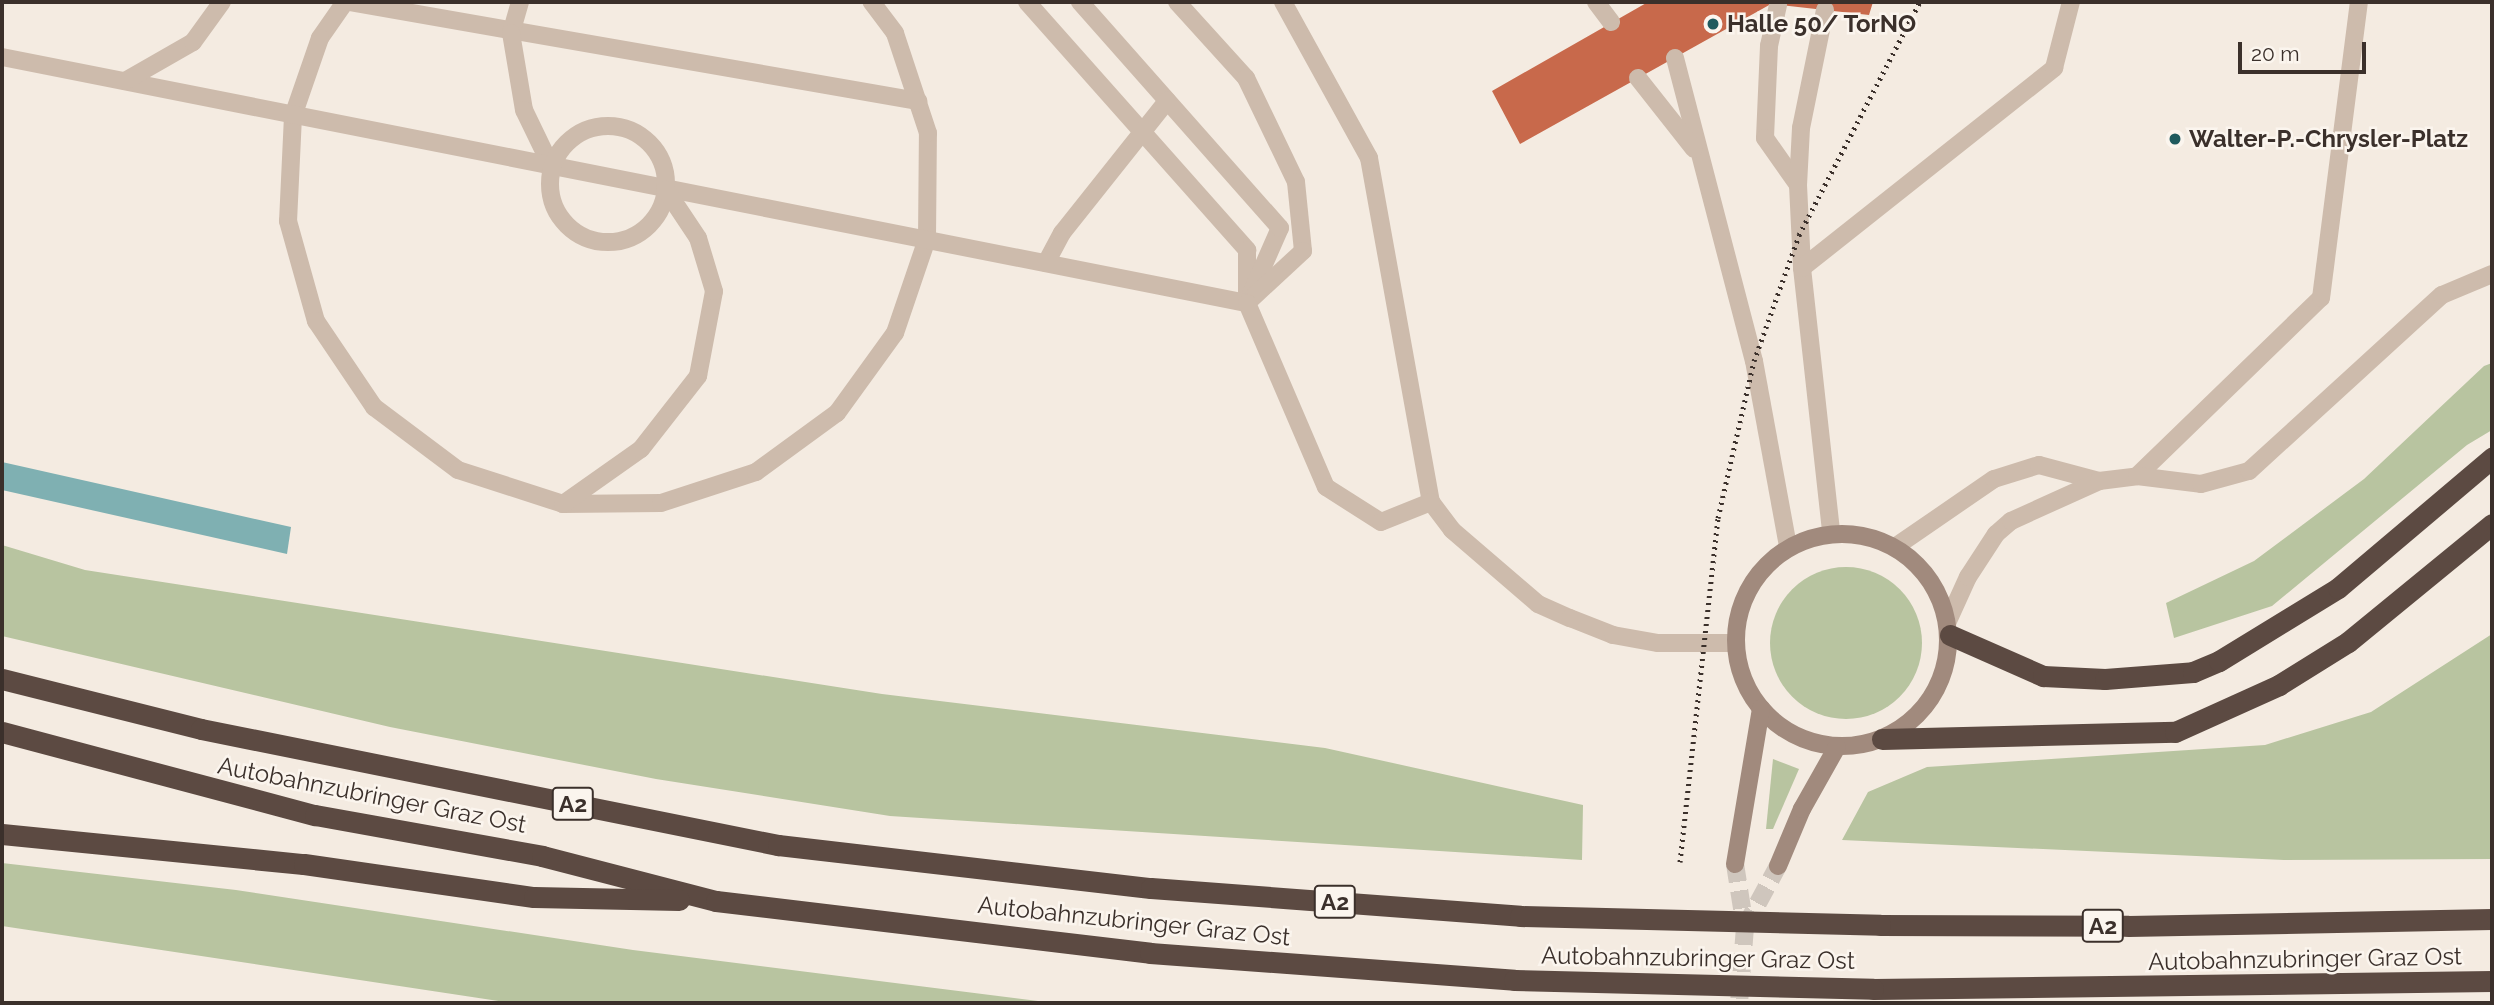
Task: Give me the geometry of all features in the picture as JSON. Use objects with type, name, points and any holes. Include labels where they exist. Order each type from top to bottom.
[{"type":"highway","points":[[1949,628],[2043,676],[2105,679],[2193,672],[2220,661],[2338,588],[2492,458]]},
{"type":"highway","points":[[1882,739],[2175,732],[2220,716],[2328,654],[2492,524]]},
{"type":"highway","name":"Autobahnzubringer Graz Ost","points":[[2,679],[201,729],[778,845],[1151,888],[1520,916],[1880,925],[2128,926],[2492,919]]},
{"type":"highway","name":"Autobahnzubringer Graz Ost","points":[[2,732],[315,816],[542,856],[716,901],[1150,953],[1514,980],[1873,989],[2492,981]]},
{"type":"highway","points":[[2,834],[304,864],[534,897],[716,901]]},
{"type":"main road","points":[[1831,533],[1868,534],[1895,547],[1928,578],[1949,628],[1950,658],[1932,696],[1915,716],[1882,739],[1837,747],[1794,735],[1761,708],[1740,672],[1735,643],[1752,583],[1788,547],[1831,533]]},
{"type":"main road","points":[[1735,864],[1761,708]]},
{"type":"main road","points":[[1778,866],[1802,809],[1837,747]]},
{"type":"lane","points":[[125,81],[192,42],[222,2]]},
{"type":"lane","points":[[872,2],[895,33],[918,101],[928,133],[927,239],[895,333],[837,413],[756,472],[662,503],[563,504],[457,470],[374,407],[316,321],[288,221],[293,116],[320,38],[347,2],[511,33],[918,101]]},
{"type":"lane","points":[[520,2],[511,33],[524,110],[552,168],[555,206],[565,223],[598,241],[635,236],[650,224],[666,190],[666,170],[658,152],[628,128],[591,128],[573,137],[552,168]]},
{"type":"lane","points":[[1027,2],[1247,250],[1247,303],[1326,487],[1381,522],[1431,502]]},
{"type":"lane","points":[[1080,2],[1280,229],[1247,303]]},
{"type":"lane","points":[[1177,2],[1246,78],[1296,182],[1303,251],[1247,303]]},
{"type":"lane","points":[[1283,2],[1369,159],[1431,502],[1452,530],[1538,604],[1613,635],[1658,643],[1735,643]]},
{"type":"lane","points":[[1596,2],[1611,22]]},
{"type":"lane","points":[[1802,268],[2054,68],[2071,2]]},
{"type":"lane","points":[[2137,476],[2320,298],[2359,2]]},
{"type":"lane","points":[[1778,5],[1769,46],[1765,138],[1798,185]]},
{"type":"lane","points":[[1825,10],[1801,128],[1798,185],[1802,268],[1831,533]]},
{"type":"lane","points":[[2,57],[552,168],[1247,303]]},
{"type":"lane","points":[[1675,58],[1754,361],[1788,547]]},
{"type":"lane","points":[[1638,78],[1698,154]]},
{"type":"lane","points":[[1046,263],[1062,233],[1167,101]]},
{"type":"lane","points":[[563,504],[641,449],[698,376],[714,291],[698,238],[666,190]]},
{"type":"lane","points":[[1949,628],[1968,577],[2003,528],[2047,501],[2099,481],[2137,476],[2201,484],[2249,471],[2442,295],[2492,274]]},
{"type":"lane","points":[[1895,547],[1994,479],[2039,466],[2099,481]]},
{"type":"green space","points":[[2492,363],[2492,430],[2467,445],[2272,606],[2174,638],[2166,603],[2254,561],[2364,479],[2484,366]]},
{"type":"green space","points":[[2,545],[85,570],[882,694],[1325,748],[1583,805],[1582,860],[890,816],[656,779],[390,727],[2,636]]},
{"type":"green space","points":[[1846,567],[1875,572],[1900,589],[1917,614],[1922,643],[1917,672],[1900,697],[1875,714],[1846,719],[1817,714],[1792,697],[1775,672],[1770,643],[1775,614],[1792,589],[1817,572]]},
{"type":"green space","points":[[2492,634],[2492,859],[2284,860],[1842,840],[1868,792],[1927,767],[2265,745],[2371,712]]},
{"type":"green space","points":[[1773,759],[1799,769],[1773,829],[1766,829]]},
{"type":"green space","points":[[2,863],[236,890],[633,950],[1054,1003],[512,1003],[2,926]]},
{"type":"water","points":[[2,462],[291,527],[287,554],[2,490]]},
{"type":"building","points":[[1648,2],[1873,2],[1869,15],[1771,4],[1520,144],[1492,91]]},
{"type":"tunnel","points":[[1735,864],[1745,927],[1739,1003]]},
{"type":"tunnel","points":[[1745,927],[1778,866]]},
{"type":"railway","points":[[1680,862],[1718,518],[1754,361],[1799,235],[1920,2]]},
{"type":"place","name":"Halle 50/ TorNO","points":[[1713,24]]},
{"type":"place","name":"Walter-P.-Chrysler-Platz","points":[[2175,139]]}]
